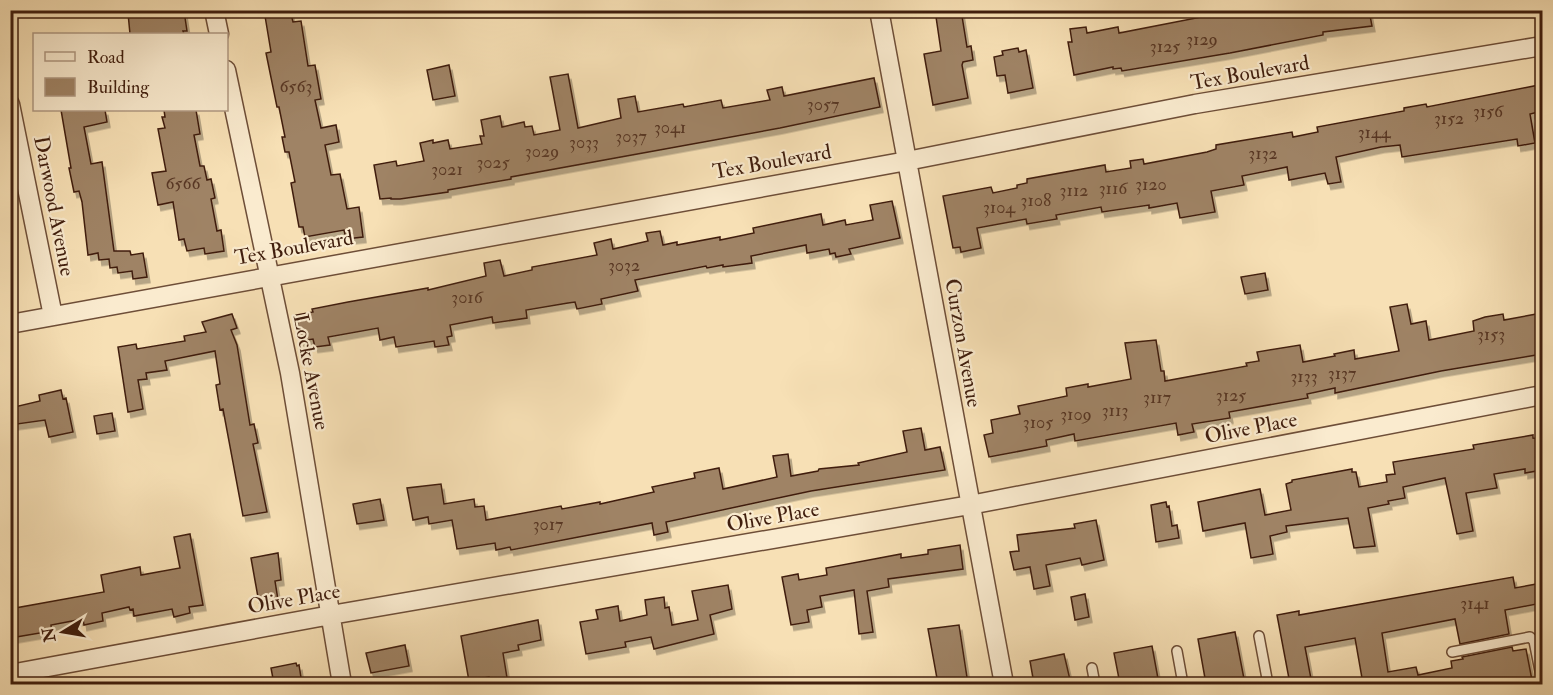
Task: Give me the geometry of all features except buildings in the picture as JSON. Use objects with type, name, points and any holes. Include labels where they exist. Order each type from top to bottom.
[{"type":"street","points":[[214,10],[219,33]]},
{"type":"street","name":"Curzon Avenue","points":[[879,10],[1004,684]]},
{"type":"street","name":"Tex Boulevard","points":[[10,324],[907,161],[1196,105],[1542,46]]},
{"type":"street","name":"Locke Avenue","points":[[228,79],[290,373],[342,684]]},
{"type":"street","name":"Darwood Avenue","points":[[10,104],[53,316]]},
{"type":"street","name":"Olive Place","points":[[10,674],[331,615],[970,505],[1542,395]]},
{"type":"lane","points":[[1259,636],[1269,684]]},
{"type":"lane","points":[[1452,652],[1530,637],[1534,641],[1542,681]]},
{"type":"lane","points":[[1177,651],[1183,684]]},
{"type":"lane","points":[[1092,668],[1095,684]]}]
